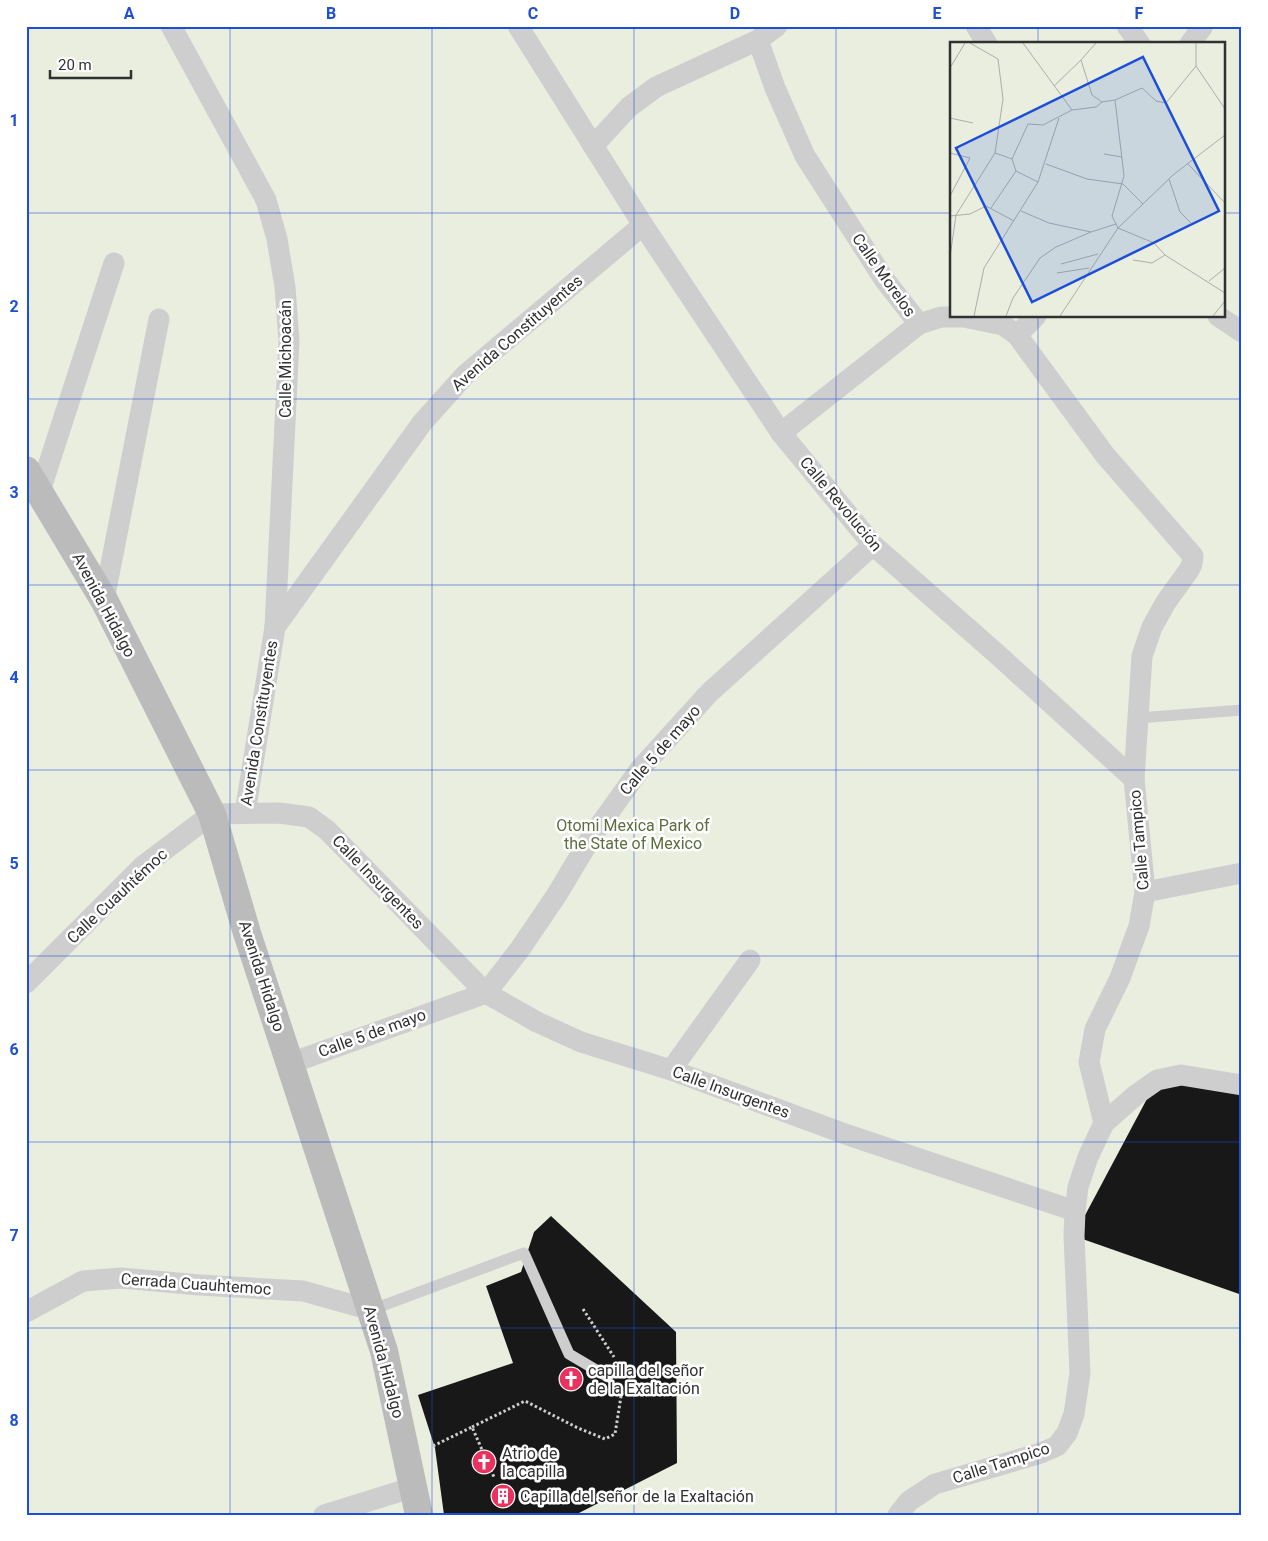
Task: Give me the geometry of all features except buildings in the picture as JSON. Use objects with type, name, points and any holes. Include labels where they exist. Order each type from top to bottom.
[{"type":"main road","name":"Avenida Hidalgo","points":[[33,480],[104,600],[212,814],[247,933],[291,1062],[384,1351],[419,1515]]},
{"type":"street","name":"Calle Michoacán","points":[[171,26],[266,200],[277,239],[284,278],[289,341],[275,628]]},
{"type":"street","points":[[518,26],[643,225]]},
{"type":"street","points":[[593,146],[629,107],[656,87],[758,40],[777,26]]},
{"type":"street","points":[[976,26],[986,42]]},
{"type":"street","points":[[1127,26],[1139,42]]},
{"type":"street","points":[[1191,42],[1203,26]]},
{"type":"street","name":"Calle Morelos","points":[[758,40],[775,88],[805,156],[884,279],[919,324],[941,317],[950,317]]},
{"type":"street","name":"Avenida Constituyentes","points":[[244,814],[275,628],[422,423],[465,375],[643,225]]},
{"type":"street","name":"Calle Revolución","points":[[643,225],[781,433],[873,544],[1134,779]]},
{"type":"street","points":[[33,480],[114,263]]},
{"type":"street","name":"Calle Morelos","points":[[969,318],[1003,325],[1017,335],[1104,455],[1194,558]]},
{"type":"street","points":[[1017,335],[1034,318]]},
{"type":"street","points":[[1221,318],[1242,332]]},
{"type":"street","points":[[104,600],[159,319]]},
{"type":"street","points":[[781,433],[919,324]]},
{"type":"street","name":"Calle 5 de mayo","points":[[291,1062],[486,992],[520,949],[556,896],[592,836],[640,769],[709,693],[873,544]]},
{"type":"street","name":"Calle Tampico","points":[[1104,1123],[1090,1062],[1095,1029],[1120,978],[1139,926],[1145,892],[1134,779],[1142,656],[1152,627],[1166,602],[1190,570],[1194,558]]},
{"type":"street","name":"Calle Insurgentes","points":[[212,814],[279,813],[309,817],[327,830],[486,992],[536,1022],[581,1042],[671,1070],[848,1135],[1075,1211]]},
{"type":"street","name":"Calle Cuauhtémoc","points":[[26,983],[143,866],[212,814]]},
{"type":"street","points":[[1145,892],[1242,873]]},
{"type":"street","points":[[671,1070],[750,960]]},
{"type":"street","points":[[1075,1211],[1078,1186],[1088,1157],[1104,1123],[1136,1094],[1157,1080],[1181,1075],[1242,1085]]},
{"type":"street","name":"Calle Tampico","points":[[898,1515],[909,1501],[935,1484],[1041,1454],[1057,1446],[1067,1433],[1074,1414],[1080,1372],[1075,1211]]},
{"type":"street","name":"Cerrada Cuauhtemoc","points":[[26,1312],[83,1281],[121,1278],[303,1292],[371,1310]]},
{"type":"street","points":[[324,1515],[414,1487]]},
{"type":"lane","points":[[1138,718],[1242,710]]},
{"type":"lane","points":[[371,1310],[524,1253],[569,1354],[608,1377]]},
{"type":"path","points":[[583,1309],[616,1361]]},
{"type":"path","points":[[408,1458],[525,1401],[578,1428],[605,1439],[615,1434],[622,1385]]},
{"type":"path","points":[[472,1427],[494,1477]]},
{"type":"green space","name":"Otomi Mexica Park of the State of Mexico","points":[[26,26],[1242,26],[1242,1515],[26,1515]]},
{"type":"place","name":"capilla del señor de la Exaltación","points":[[571,1379]]},
{"type":"place","name":"Atrio de la capilla","points":[[484,1462]]},
{"type":"place","name":"Capilla del señor de la Exaltación","points":[[503,1496]]}]
